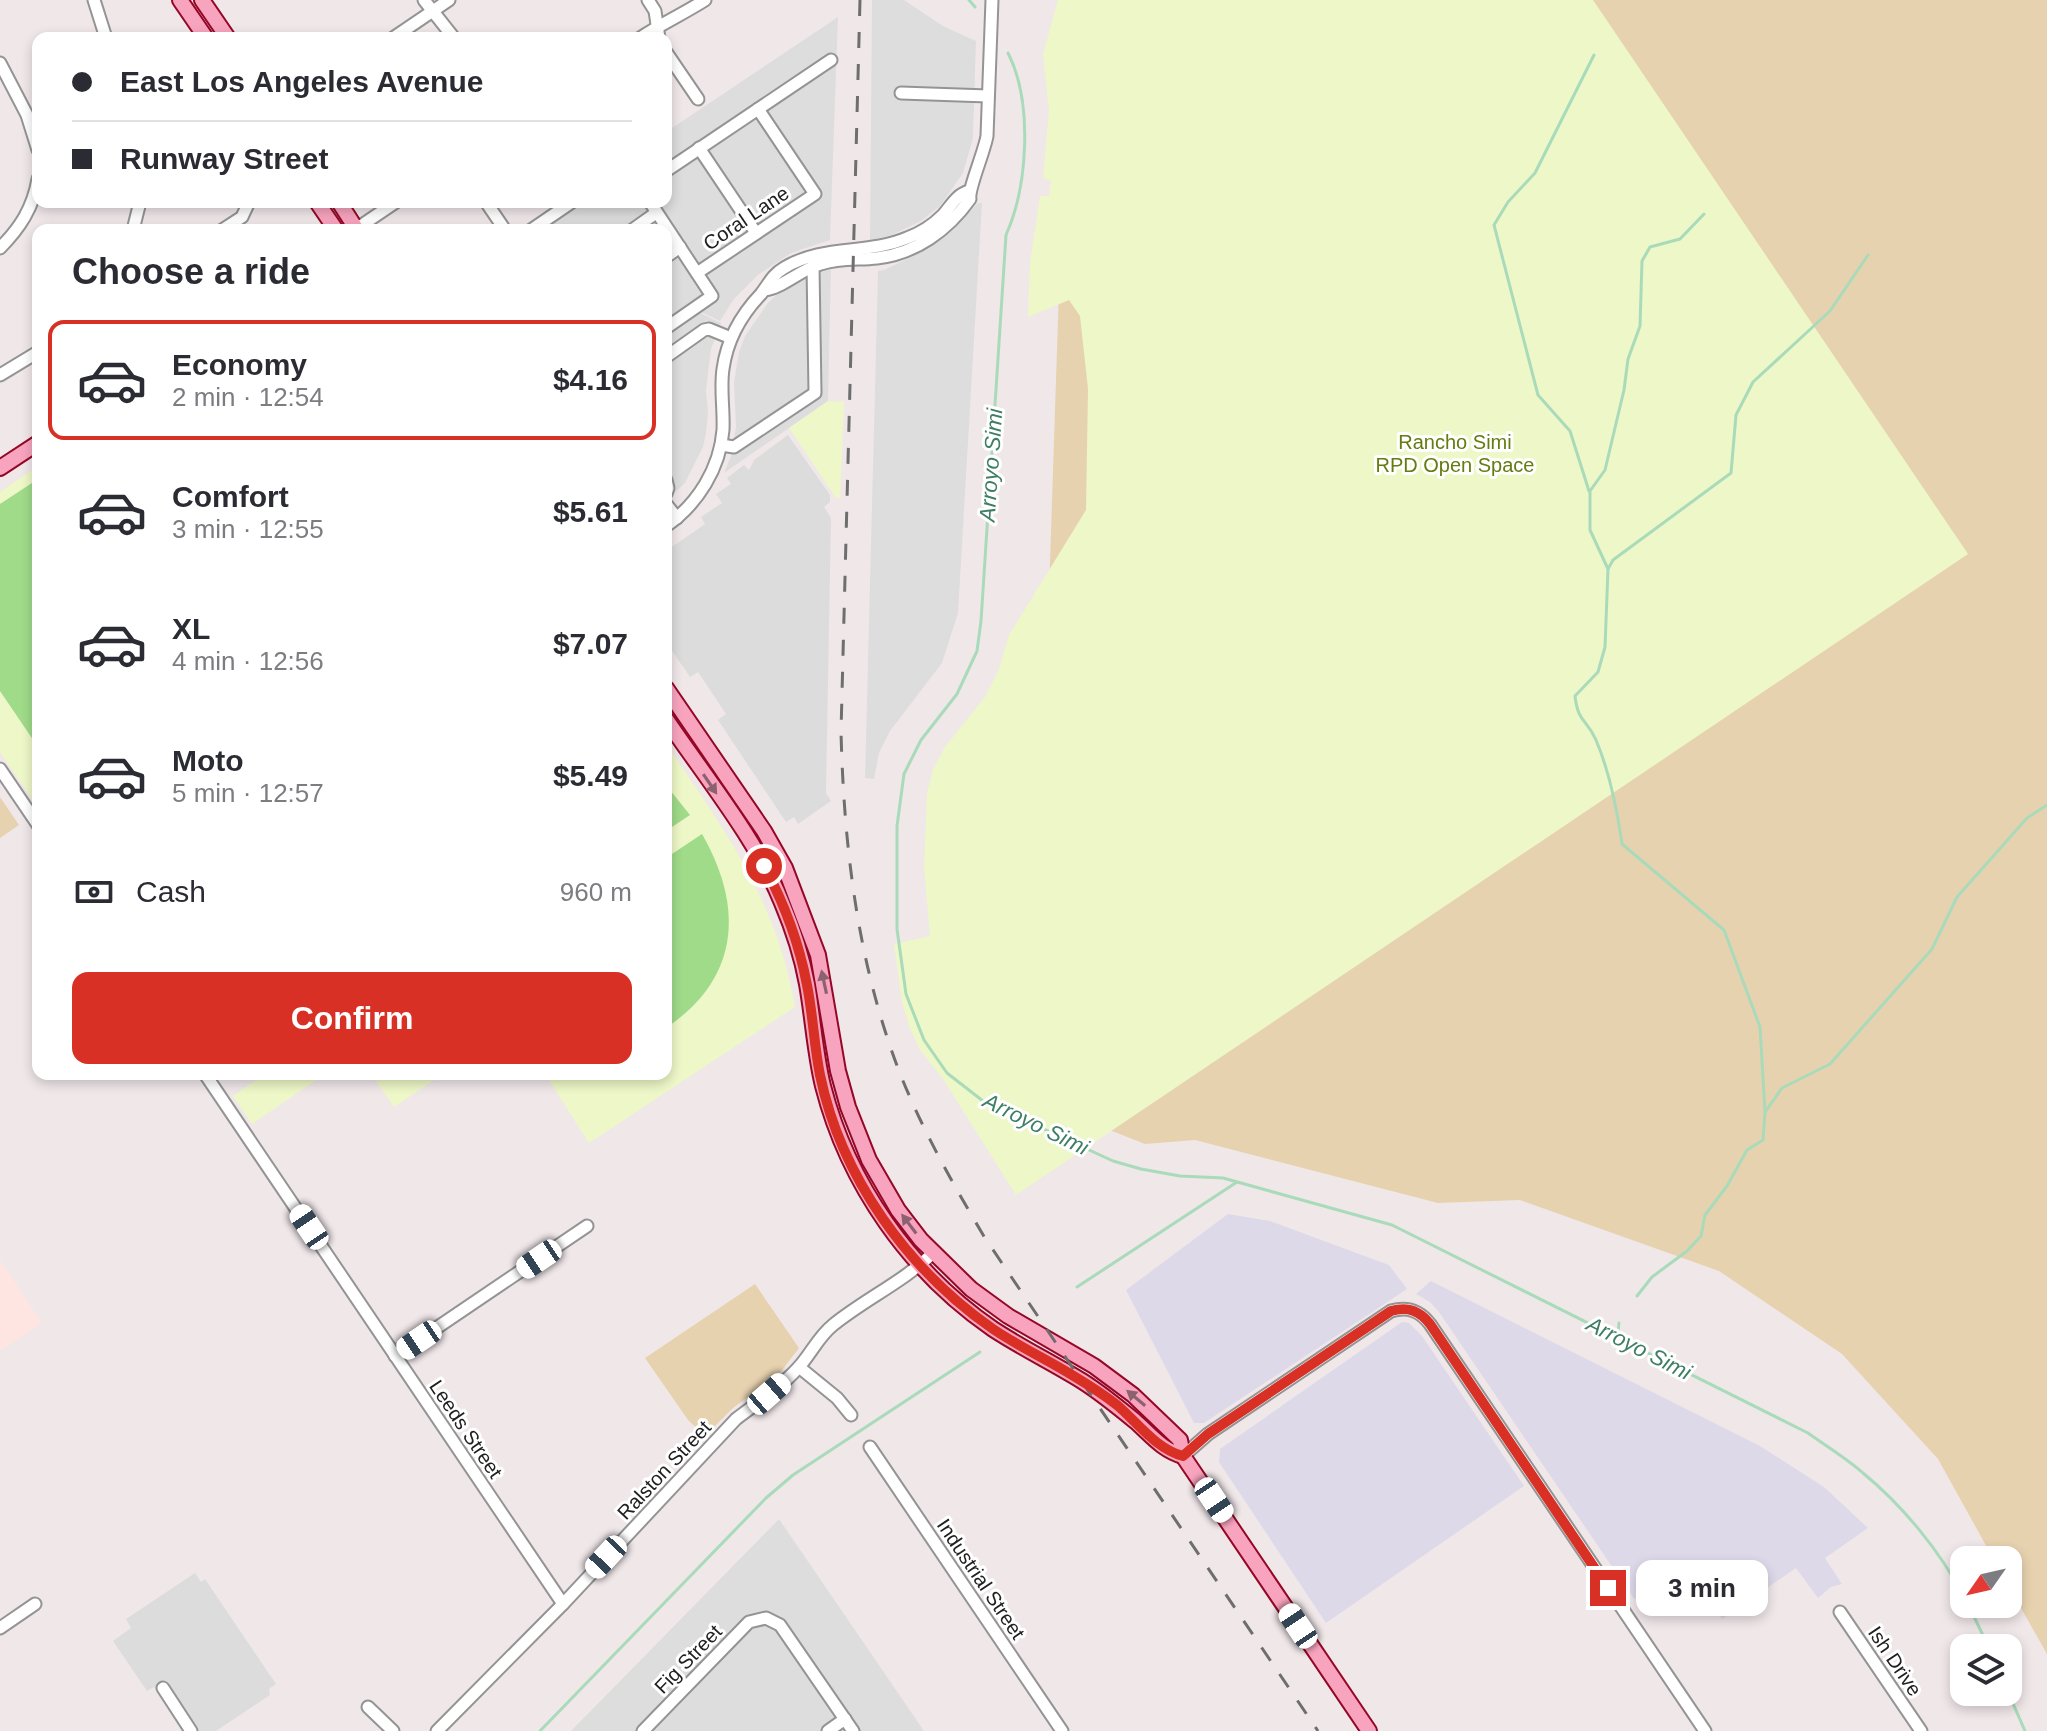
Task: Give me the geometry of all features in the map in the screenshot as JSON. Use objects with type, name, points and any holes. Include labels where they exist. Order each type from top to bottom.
[{"type":"main road","points":[[180,0],[202,32]]},
{"type":"main road","points":[[202,0],[224,32]]},
{"type":"main road","points":[[0,468],[32,447]]},
{"type":"main road","points":[[672,697],[764,831],[785,868],[818,955],[838,1071],[857,1132],[885,1190],[913,1230],[950,1270],[992,1305],[1094,1366],[1133,1395],[1180,1440],[1183,1456],[1369,1731]]},
{"type":"main road","points":[[672,728],[750,842],[773,882],[801,957],[821,1076],[838,1132],[871,1199],[898,1240],[919,1266],[993,1329],[1089,1386],[1116,1405],[1167,1452],[1183,1456]]},
{"type":"street","points":[[94,0],[104,32]]},
{"type":"street","points":[[424,0],[449,32]]},
{"type":"street","points":[[402,32],[449,0]]},
{"type":"street","points":[[648,0],[655,11],[658,32],[705,0]]},
{"type":"street","points":[[765,290],[774,289],[791,276],[813,266],[835,260],[881,258],[907,251],[933,237],[956,217],[970,199],[969,191],[983,156],[992,0]]},
{"type":"street","points":[[672,167],[831,60]]},
{"type":"street","points":[[672,61],[698,99]]},
{"type":"street","points":[[0,63],[32,131]]},
{"type":"street","points":[[901,93],[988,96]]},
{"type":"street","name":"Coral Lane","points":[[697,273],[815,194],[758,109]]},
{"type":"street","points":[[699,148],[756,233]]},
{"type":"street","points":[[672,522],[706,483],[721,445],[723,368],[731,338],[745,313],[765,290],[767,281],[807,257],[835,250],[894,244],[936,222],[960,194],[969,191]]},
{"type":"street","points":[[0,248],[15,233],[29,212],[32,201]]},
{"type":"street","points":[[231,224],[242,217],[246,208]]},
{"type":"street","points":[[365,224],[387,208]]},
{"type":"street","points":[[540,224],[563,208]]},
{"type":"street","points":[[638,224],[653,208]]},
{"type":"street","points":[[672,235],[712,296],[672,324]]},
{"type":"street","points":[[672,253],[680,247]]},
{"type":"street","points":[[721,445],[734,447],[815,393],[813,266]]},
{"type":"street","points":[[672,353],[704,330],[731,338]]},
{"type":"street","points":[[0,375],[32,356]]},
{"type":"street","points":[[672,512],[677,518]]},
{"type":"street","points":[[0,769],[32,816]]},
{"type":"street","name":"Leeds Street","points":[[209,1080],[563,1604]]},
{"type":"street","points":[[395,1356],[587,1226]]},
{"type":"street","name":"Ralston Street","points":[[437,1731],[563,1604],[736,1419],[799,1367],[822,1335],[933,1253]]},
{"type":"street","points":[[1183,1456],[1208,1434],[1391,1311],[1408,1309],[1418,1312],[1430,1324],[1705,1731]]},
{"type":"street","points":[[799,1367],[837,1398],[851,1415]]},
{"type":"street","name":"Industrial Street","points":[[870,1447],[1062,1731]]},
{"type":"street","points":[[0,1628],[35,1604]]},
{"type":"street","name":"Ish Drive","points":[[1840,1612],[1921,1731]]},
{"type":"street","name":"Fig Street","points":[[643,1731],[749,1622],[763,1618],[780,1625],[845,1719]]},
{"type":"street","points":[[163,1688],[191,1731]]},
{"type":"street","points":[[368,1707],[393,1731]]},
{"type":"street","points":[[828,1731],[845,1719],[853,1731]]},
{"type":"shaded area","points":[[872,0],[904,0],[943,26],[976,41],[973,138],[963,173],[940,206],[921,221],[892,235],[870,240]]},
{"type":"shaded area","points":[[838,17],[830,240],[791,253],[758,275],[734,299],[720,321],[701,312],[672,331],[672,224],[528,224],[552,208],[672,208],[672,128]]},
{"type":"shaded area","points":[[978,203],[982,203],[958,613],[942,663],[890,731],[879,753],[874,779],[865,778],[878,271],[928,249]]},
{"type":"shaded area","points":[[831,269],[828,401],[724,473],[731,456],[736,427],[734,382],[745,336],[768,303],[783,289],[803,278]]},
{"type":"shaded area","points":[[700,313],[721,323],[711,349],[703,447],[685,483],[672,495],[672,333]]},
{"type":"shaded area","points":[[788,435],[830,495],[830,502],[824,507],[831,518],[826,793],[831,801],[798,824],[794,817],[786,822],[718,720],[726,714],[698,672],[690,677],[672,651],[672,547],[705,524],[701,517],[722,503],[716,494],[731,484],[727,478],[744,465],[749,470],[754,460]]},
{"type":"shaded area","points":[[1228,1214],[1270,1221],[1389,1265],[1407,1289],[1204,1423],[1194,1423],[1126,1290]]},
{"type":"shaded area","points":[[0,1260],[42,1323],[0,1351]]},
{"type":"shaded area","points":[[1431,1281],[1760,1446],[1824,1487],[1868,1528],[1825,1558],[1842,1584],[1831,1587],[1818,1598],[1796,1568],[1722,1619],[1685,1564],[1634,1599],[1439,1312],[1416,1294]]},
{"type":"shaded area","points":[[1402,1322],[1409,1323],[1422,1336],[1524,1486],[1326,1623],[1219,1462],[1220,1449]]},
{"type":"shaded area","points":[[779,1519],[924,1731],[571,1731]]},
{"type":"shaded area","points":[[195,1573],[201,1582],[205,1579],[276,1684],[269,1689],[270,1695],[216,1731],[184,1731],[154,1687],[147,1691],[113,1641],[131,1628],[126,1619]]},
{"type":"green space","name":"Rancho Simi RPD Open Space","points":[[1058,0],[1593,0],[1968,554],[1016,1195],[943,1079],[920,1050],[902,1002],[894,944],[930,936],[924,868],[927,793],[933,769],[945,747],[985,697],[999,669],[1009,635],[1086,510],[1088,389],[1080,316],[1069,300],[1028,317],[1030,263],[1040,196],[1049,196],[1051,181],[1043,178],[1049,111],[1043,54]]},
{"type":"green space","points":[[1080,0],[2047,0],[2047,1654],[2022,1610],[2022,1546],[1986,1546],[1938,1459],[1842,1354],[1719,1271],[1520,1200],[1438,1203],[1195,1140],[1145,1144],[988,1082],[1047,654],[1066,75]]},
{"type":"green space","points":[[828,401],[844,402],[840,498],[836,498],[789,428]]},
{"type":"green space","points":[[32,470],[32,799],[0,752],[0,492]]},
{"type":"green space","points":[[32,483],[32,738],[0,691],[0,504]]},
{"type":"green space","points":[[672,753],[728,837],[762,900],[776,933],[795,1007],[589,1143],[549,1080],[672,1080]]},
{"type":"green space","points":[[672,792],[690,815],[672,827]]},
{"type":"green space","points":[[0,797],[19,825],[0,838]]},
{"type":"green space","points":[[702,834],[716,861],[729,914],[728,940],[721,964],[709,987],[691,1008],[672,1023],[672,854]]},
{"type":"green space","points":[[256,1080],[316,1080],[252,1124],[233,1096]]},
{"type":"green space","points":[[375,1080],[434,1080],[394,1107]]},
{"type":"green space","points":[[755,1284],[799,1348],[779,1374],[733,1408],[705,1436],[688,1420],[645,1358]]},
{"type":"waterway","name":"Arroyo Simi","points":[[969,0],[975,7]]},
{"type":"waterway","name":"Arroyo Simi","points":[[1008,53],[1021,95],[1025,144],[1019,193],[1006,235],[977,651],[957,694],[921,740],[904,774],[897,826],[897,929],[906,994],[924,1040],[947,1073],[983,1101],[1113,1161],[1180,1176],[1223,1178],[1392,1225],[1808,1433],[1878,1486],[1920,1530],[1950,1574]]},
{"type":"waterway","points":[[1589,491],[1570,431],[1538,395],[1494,225],[1508,202],[1535,173],[1594,55]]},
{"type":"waterway","points":[[1637,1296],[1652,1277],[1687,1251],[1701,1236],[1705,1215],[1727,1186],[1747,1150],[1763,1140],[1765,1112],[1760,1027],[1724,930],[1622,844],[1605,765],[1593,733],[1578,711],[1575,696],[1598,672],[1605,647],[1608,569],[1590,530],[1590,491],[1605,470],[1628,359],[1640,326],[1642,261],[1650,247],[1680,239],[1704,214]]},
{"type":"waterway","points":[[1608,569],[1613,560],[1731,473],[1736,415],[1753,382],[1830,311],[1868,255]]},
{"type":"waterway","points":[[1765,1112],[1782,1088],[1830,1064],[1932,949],[1957,897],[2027,818],[2047,805]]},
{"type":"waterway","points":[[1077,1287],[1237,1182]]},
{"type":"waterway","points":[[1619,1323],[1621,1338]]},
{"type":"waterway","points":[[540,1731],[766,1498],[793,1475],[980,1352]]},
{"type":"waterway","name":"Arroyo Simi","points":[[1975,1618],[1982,1634]]},
{"type":"waterway","name":"Arroyo Simi","points":[[2014,1706],[2025,1731]]},
{"type":"railway","points":[[860,0],[841,732],[850,864],[874,992],[910,1097],[940,1159],[985,1238],[1318,1731]]},
{"type":"route","points":[[764,866],[796,940],[807,985],[821,1076],[843,1145],[871,1199],[898,1240],[919,1266],[964,1307],[1018,1345],[1096,1390],[1167,1452],[1183,1456],[1208,1434],[1391,1311],[1408,1309],[1418,1312],[1430,1324],[1608,1588]]}]
